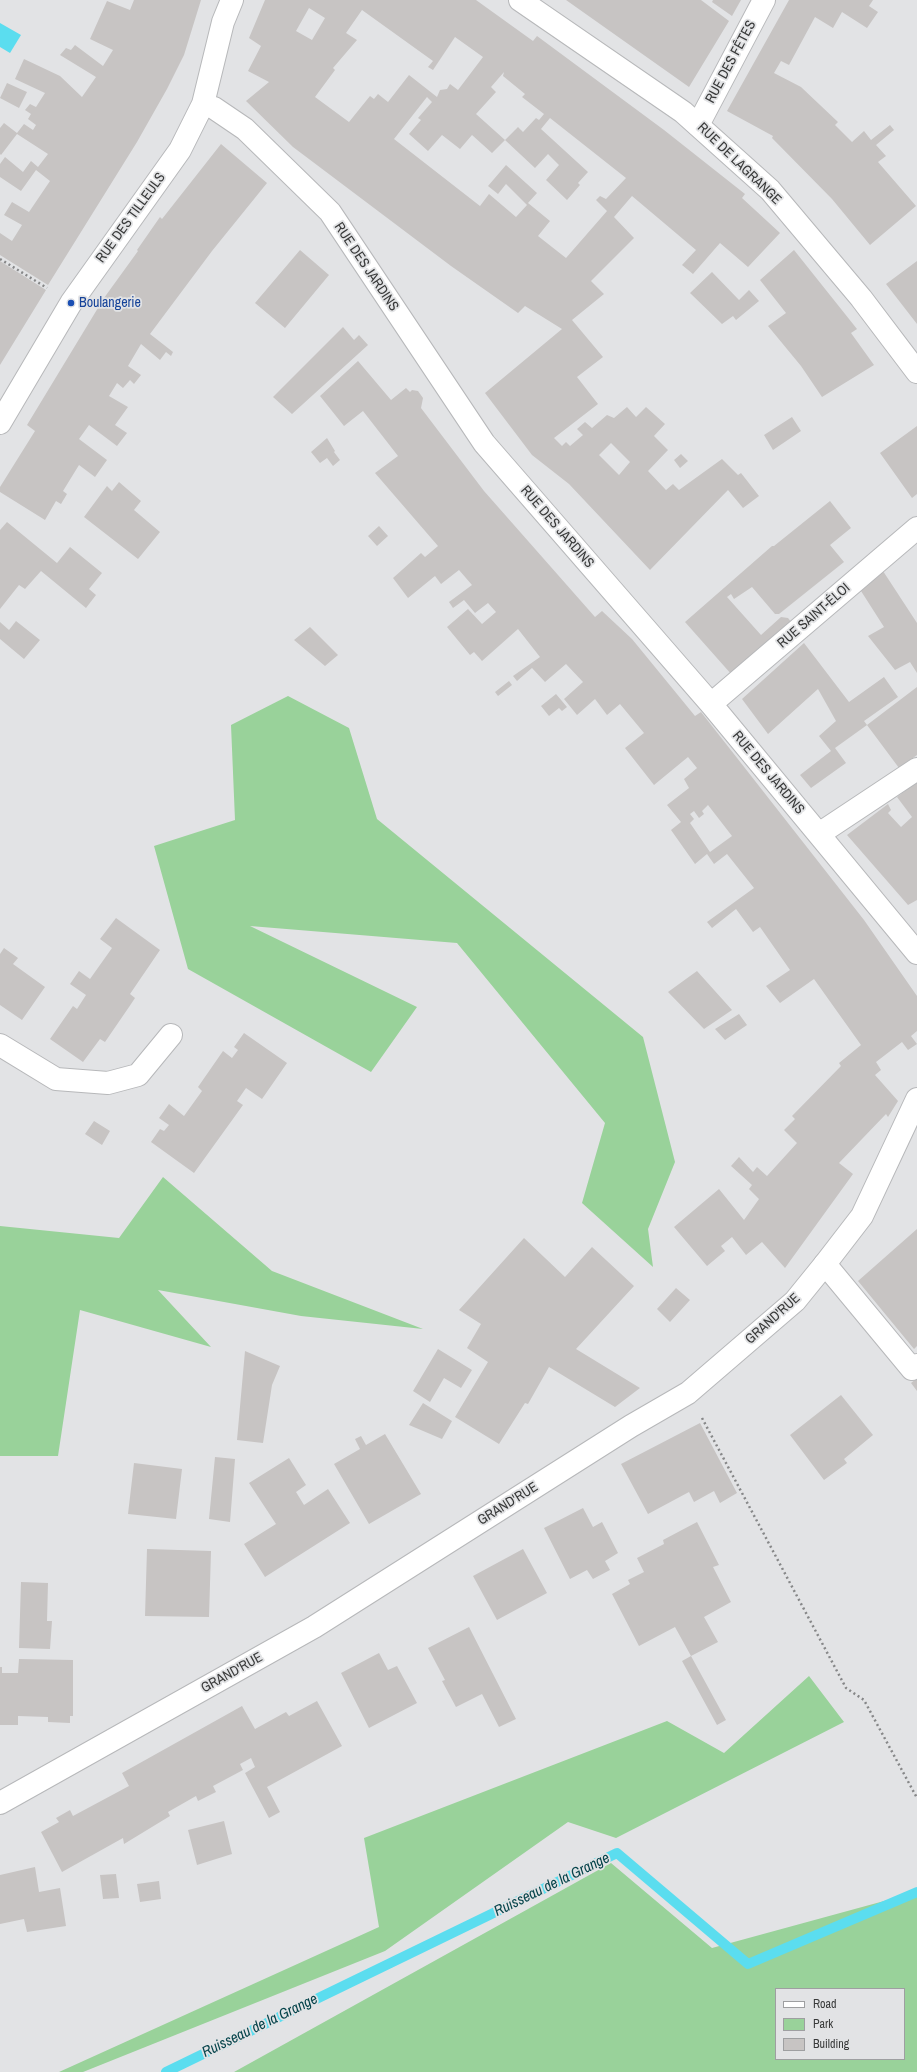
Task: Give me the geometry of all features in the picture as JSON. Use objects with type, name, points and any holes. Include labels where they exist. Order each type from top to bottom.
[{"type":"street","name":"RUE DES TILLEULS","points":[[0,424],[71,303],[180,150],[203,104],[223,22],[232,0]]},
{"type":"street","name":"RUE DE LAGRANGE","points":[[520,0],[683,112],[770,190],[862,298],[917,372]]},
{"type":"street","name":"RUE DES FÊTES","points":[[698,124],[764,0]]},
{"type":"street","name":"RUE DES JARDINS","points":[[203,104],[214,108],[245,129],[330,212],[484,443],[711,704],[917,954]]},
{"type":"street","name":"RUE SAINT-ÉLOI","points":[[711,704],[917,528]]},
{"type":"street","points":[[819,834],[917,769]]},
{"type":"street","points":[[0,1045],[56,1079],[108,1083],[138,1075],[171,1035]]},
{"type":"street","name":"GRAND'RUE","points":[[0,1803],[314,1627],[632,1426],[688,1393],[795,1301],[825,1264],[862,1216],[917,1099]]},
{"type":"street","points":[[825,1264],[912,1369],[917,1365]]},
{"type":"path","points":[[0,259],[71,303]]},
{"type":"path","points":[[688,1393],[846,1688],[864,1700],[917,1798]]},
{"type":"green space","points":[[288,696],[349,728],[377,819],[643,1037],[675,1162],[648,1229],[653,1267],[582,1203],[605,1123],[457,943],[250,926],[417,1007],[371,1072],[188,969],[154,846],[235,820],[231,725]]},
{"type":"green space","points":[[163,1177],[272,1271],[423,1329],[301,1316],[158,1290],[211,1347],[80,1310],[58,1456],[0,1456],[0,1226],[119,1238]]},
{"type":"green space","points":[[809,1676],[844,1722],[616,1838],[568,1822],[385,1951],[83,2072],[59,2072],[379,1927],[364,1838],[667,1721],[724,1753]]},
{"type":"green space","points":[[611,1863],[712,1948],[917,1892],[917,2072],[234,2072]]},
{"type":"water","points":[[0,23],[21,35],[10,53],[0,47]]},
{"type":"building","points":[[134,0],[201,0],[184,55],[167,89],[137,142],[48,285],[0,255],[0,233],[12,241],[22,225],[4,215],[12,202],[29,212],[50,181],[36,170],[21,191],[0,177],[0,164],[5,157],[23,172],[31,161],[38,167],[48,154],[17,134],[1,155],[0,128],[4,123],[17,133],[24,124],[33,130],[36,125],[28,119],[31,114],[25,110],[30,104],[36,107],[45,93],[15,79],[24,59],[60,76],[82,97],[96,77],[60,55],[66,48],[71,50],[75,45],[103,66],[113,50],[90,39],[107,1],[130,10]]},
{"type":"building","points":[[265,0],[476,0],[533,41],[537,36],[664,130],[745,194],[742,198],[780,233],[748,267],[720,243],[693,274],[682,265],[696,250],[632,196],[614,217],[634,238],[591,281],[604,294],[572,320],[603,357],[577,377],[598,404],[554,438],[562,446],[566,442],[570,446],[583,435],[577,429],[585,422],[592,428],[607,415],[614,418],[627,407],[636,417],[646,407],[665,424],[654,436],[668,450],[648,471],[666,490],[673,484],[679,490],[722,459],[738,475],[741,473],[759,496],[743,508],[728,490],[650,570],[569,484],[532,455],[485,393],[562,329],[525,306],[518,313],[451,266],[293,147],[246,101],[269,82],[248,71],[261,46],[249,38]],"holes":[[[309,8],[325,18],[312,40],[296,31]],[[362,10],[433,61],[428,67],[433,70],[455,37],[483,57],[458,90],[450,84],[447,89],[440,90],[437,97],[409,75],[388,102],[378,94],[374,99],[370,96],[349,122],[315,97],[335,70],[333,68],[357,40],[346,33]],[[504,72],[503,76],[525,94],[522,97],[544,114],[539,120],[536,118],[523,132],[518,127],[505,140],[476,114],[496,92],[491,87]],[[427,97],[432,102],[418,118],[421,120],[409,134],[428,151],[442,135],[460,149],[472,135],[492,153],[505,140],[535,168],[548,154],[559,165],[546,180],[567,200],[580,185],[578,183],[588,172],[541,129],[550,118],[626,178],[606,199],[600,196],[596,200],[607,211],[566,258],[538,236],[550,221],[528,203],[537,193],[506,165],[488,186],[498,194],[506,184],[527,205],[516,217],[489,194],[480,206],[394,139]],[[611,443],[630,462],[619,475],[599,455]]]},
{"type":"building","points":[[566,0],[701,0],[729,21],[689,87]]},
{"type":"building","points":[[713,0],[741,0],[732,16],[712,2]]},
{"type":"building","points":[[789,0],[873,0],[869,6],[878,12],[867,28],[842,12],[833,28],[815,17],[789,65],[781,61],[774,73],[801,87],[838,122],[835,125],[852,142],[864,131],[871,140],[890,125],[894,130],[876,145],[886,156],[878,162],[916,206],[870,245],[832,199],[772,138],[773,136],[727,111]]},
{"type":"building","points":[[7,83],[27,92],[19,108],[0,98]]},
{"type":"building","points":[[221,144],[267,183],[212,251],[150,334],[173,352],[171,356],[166,352],[160,360],[141,344],[128,366],[141,375],[134,384],[130,380],[123,388],[117,383],[109,396],[128,407],[115,425],[127,433],[117,446],[89,425],[79,439],[107,460],[95,477],[79,465],[63,491],[67,494],[61,504],[56,501],[45,520],[0,492],[0,487],[35,431],[27,425],[104,298],[138,251],[137,250],[160,217],[162,219]]},
{"type":"building","points":[[300,250],[329,275],[285,328],[255,303]]},
{"type":"building","points":[[794,250],[857,329],[851,333],[874,365],[822,397],[801,366],[768,326],[786,313],[760,280]]},
{"type":"building","points":[[0,261],[46,290],[0,365]]},
{"type":"building","points":[[917,261],[917,324],[886,284]]},
{"type":"building","points":[[712,272],[739,300],[749,290],[759,301],[736,320],[733,316],[722,324],[690,293]]},
{"type":"building","points":[[343,327],[354,340],[359,335],[368,345],[292,414],[273,397]]},
{"type":"building","points":[[358,361],[391,400],[406,388],[410,392],[412,390],[418,391],[423,398],[421,408],[484,491],[595,617],[602,611],[632,639],[695,716],[701,712],[864,920],[917,996],[917,1031],[911,1036],[917,1044],[908,1050],[902,1042],[876,1062],[881,1070],[875,1075],[898,1101],[888,1117],[886,1114],[839,1163],[853,1174],[785,1268],[762,1242],[746,1255],[732,1237],[721,1246],[725,1251],[707,1266],[674,1227],[719,1189],[744,1220],[759,1199],[749,1189],[752,1185],[731,1166],[739,1157],[753,1172],[757,1167],[767,1176],[797,1143],[784,1130],[795,1119],[792,1116],[841,1066],[839,1063],[861,1045],[814,979],[780,1003],[766,986],[790,970],[760,927],[753,932],[736,909],[712,928],[707,922],[754,888],[727,854],[714,864],[707,854],[695,864],[671,830],[681,822],[667,805],[689,788],[684,779],[697,768],[688,757],[654,785],[625,748],[644,733],[620,704],[607,715],[595,699],[577,715],[564,699],[583,682],[566,664],[545,682],[532,668],[517,681],[513,676],[540,657],[518,629],[482,661],[474,652],[470,655],[447,627],[468,609],[482,624],[496,612],[488,603],[475,613],[464,600],[453,608],[449,602],[472,585],[459,570],[441,584],[435,576],[408,598],[393,578],[421,553],[425,557],[438,546],[375,473],[398,456],[363,411],[344,426],[320,396]],"holes":[[[708,805],[732,836],[710,852],[690,823],[694,819],[690,814],[694,811],[699,818],[704,814],[702,811]]]},
{"type":"building","points":[[792,417],[801,431],[773,450],[764,435]]},
{"type":"building","points":[[917,426],[917,494],[912,498],[880,453]]},
{"type":"building","points":[[327,438],[340,460],[333,466],[327,458],[320,463],[311,452]]},
{"type":"building","points":[[681,454],[688,461],[680,468],[674,460]]},
{"type":"building","points":[[119,482],[141,501],[134,510],[160,532],[138,559],[84,517],[107,486],[112,491]]},
{"type":"building","points":[[830,501],[851,528],[830,545],[844,562],[779,614],[775,614],[752,587],[734,599],[731,594],[727,597],[761,635],[781,617],[788,618],[792,623],[732,675],[685,622],[772,546],[774,546]]},
{"type":"building","points":[[7,522],[57,563],[70,547],[102,573],[89,589],[96,595],[86,608],[41,571],[25,589],[19,585],[0,609],[0,530]]},
{"type":"building","points":[[379,526],[388,536],[377,546],[368,536]]},
{"type":"building","points":[[883,571],[917,623],[917,673],[910,662],[895,670],[868,636],[884,627],[861,591]]},
{"type":"building","points":[[16,621],[40,640],[24,659],[0,639],[0,622],[9,630]]},
{"type":"building","points":[[310,627],[338,655],[325,666],[294,640]]},
{"type":"building","points":[[804,643],[849,702],[884,677],[898,697],[864,721],[867,725],[835,748],[846,763],[811,788],[800,775],[831,751],[819,736],[836,721],[818,689],[768,734],[742,699]]},
{"type":"building","points":[[509,681],[512,685],[498,696],[495,692]]},
{"type":"building","points":[[917,687],[917,755],[899,768],[867,725]]},
{"type":"building","points":[[556,694],[567,707],[562,711],[559,708],[549,716],[541,706]]},
{"type":"building","points":[[917,782],[917,900],[908,905],[847,835],[888,804],[891,810],[888,813],[901,827],[912,817],[897,797]]},
{"type":"building","points":[[116,918],[160,950],[130,994],[135,998],[105,1042],[100,1039],[83,1062],[50,1039],[73,1006],[77,1009],[86,995],[70,984],[79,971],[90,979],[112,948],[100,939]]},
{"type":"building","points":[[4,948],[18,958],[13,964],[45,987],[22,1020],[0,1005],[0,954]]},
{"type":"building","points":[[697,971],[732,1010],[704,1029],[668,992]]},
{"type":"building","points":[[739,1014],[747,1025],[725,1040],[715,1029]]},
{"type":"building","points":[[244,1033],[287,1063],[262,1099],[246,1088],[237,1101],[243,1105],[194,1173],[151,1142],[160,1129],[164,1131],[169,1125],[159,1118],[169,1104],[184,1116],[202,1091],[198,1087],[223,1051],[232,1058],[238,1050],[234,1047]]},
{"type":"building","points":[[94,1121],[110,1131],[102,1145],[85,1134]]},
{"type":"building","points":[[917,1229],[917,1346],[914,1349],[858,1281]]},
{"type":"building","points":[[524,1238],[565,1277],[592,1247],[634,1286],[576,1349],[640,1388],[615,1407],[549,1367],[528,1404],[525,1403],[499,1444],[455,1417],[488,1362],[467,1348],[481,1324],[459,1310]]},
{"type":"building","points":[[676,1288],[690,1300],[670,1322],[657,1309]]},
{"type":"building","points":[[438,1349],[472,1370],[461,1388],[444,1378],[430,1402],[413,1391]]},
{"type":"building","points":[[245,1351],[280,1366],[272,1385],[263,1443],[237,1440]]},
{"type":"building","points":[[917,1378],[917,1391],[911,1383]]},
{"type":"building","points":[[841,1395],[873,1435],[844,1459],[847,1463],[824,1480],[790,1435]]},
{"type":"building","points":[[423,1403],[452,1421],[442,1439],[409,1425]]},
{"type":"building","points":[[700,1423],[737,1493],[720,1503],[714,1491],[694,1502],[689,1492],[648,1514],[621,1464]]},
{"type":"building","points":[[385,1434],[421,1494],[369,1524],[334,1464],[360,1449],[355,1439],[361,1436],[366,1445]]},
{"type":"building","points":[[215,1457],[235,1459],[230,1522],[209,1519]]},
{"type":"building","points":[[289,1458],[306,1485],[296,1492],[304,1505],[328,1489],[350,1523],[265,1577],[244,1544],[276,1524],[249,1483]]},
{"type":"building","points":[[134,1463],[182,1469],[176,1519],[128,1514]]},
{"type":"building","points":[[583,1508],[593,1527],[602,1522],[618,1553],[605,1561],[610,1570],[593,1579],[587,1570],[570,1579],[544,1528]]},
{"type":"building","points":[[697,1522],[719,1565],[713,1567],[731,1602],[704,1617],[718,1642],[691,1656],[675,1627],[639,1646],[612,1594],[630,1584],[628,1580],[644,1572],[637,1558],[664,1544],[663,1540]]},
{"type":"building","points":[[147,1549],[211,1551],[209,1617],[145,1616]]},
{"type":"building","points":[[523,1549],[547,1593],[497,1620],[473,1576]]},
{"type":"building","points":[[21,1582],[48,1583],[47,1621],[52,1621],[50,1649],[19,1648]]},
{"type":"building","points":[[469,1627],[516,1719],[499,1727],[482,1694],[456,1707],[442,1681],[445,1680],[428,1648]]},
{"type":"building","points":[[379,1653],[388,1670],[397,1666],[417,1703],[369,1728],[341,1673]]},
{"type":"building","points":[[691,1656],[726,1720],[717,1725],[682,1661]]},
{"type":"building","points":[[19,1659],[73,1660],[73,1716],[70,1716],[70,1723],[48,1722],[48,1717],[18,1716],[18,1725],[0,1725],[0,1667],[2,1667],[2,1673],[18,1673]]},
{"type":"building","points":[[317,1701],[342,1746],[267,1787],[280,1812],[269,1818],[245,1773],[255,1767],[251,1758],[240,1764],[243,1770],[213,1786],[216,1792],[198,1801],[196,1796],[168,1812],[170,1816],[124,1844],[123,1838],[62,1872],[41,1832],[59,1822],[56,1818],[70,1810],[73,1816],[129,1786],[122,1773],[242,1706],[255,1729],[286,1712],[289,1716]]},
{"type":"building","points":[[224,1821],[232,1854],[197,1865],[188,1830]]},
{"type":"building","points":[[35,1867],[39,1892],[60,1888],[66,1926],[27,1932],[24,1919],[0,1924],[0,1875]]},
{"type":"building","points":[[116,1874],[119,1898],[103,1899],[100,1875]]},
{"type":"building","points":[[159,1881],[161,1899],[140,1902],[137,1884]]},
{"type":"waterway","name":"Ruisseau de la Grange","points":[[166,2072],[617,1853],[748,1964],[917,1892]]},
{"type":"place","name":"Boulangerie","points":[[71,303]]}]
